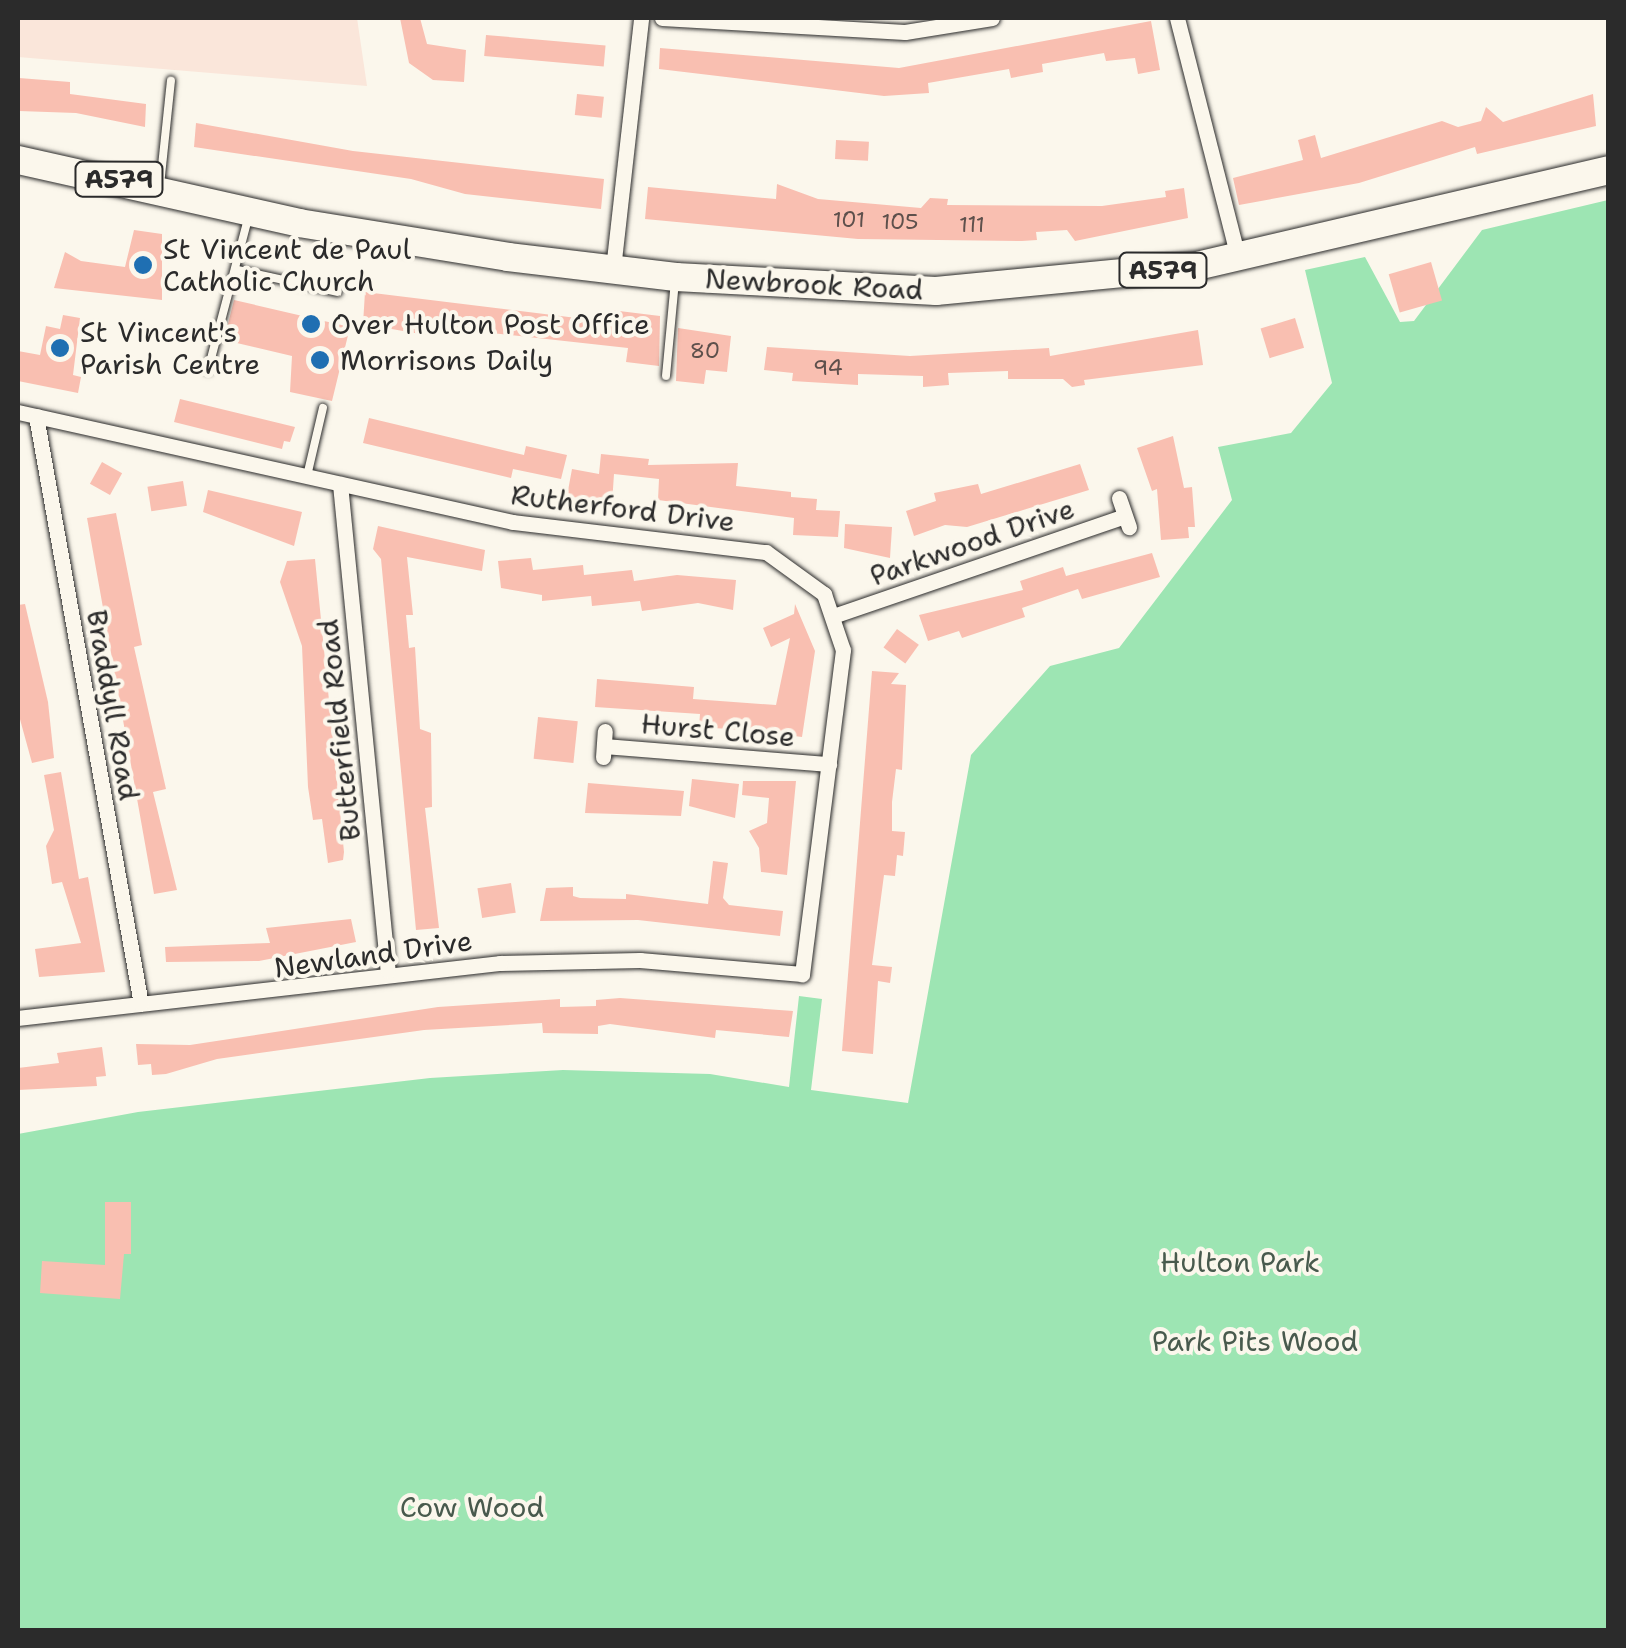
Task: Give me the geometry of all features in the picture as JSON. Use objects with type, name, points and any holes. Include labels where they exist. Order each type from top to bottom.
[{"type":"highway","name":"Newbrook Road","points":[[18,160],[160,188],[250,211],[613,270],[936,291],[1028,287],[1238,258],[1608,170]]},
{"type":"street","points":[[613,270],[641,18]]},
{"type":"street","points":[[662,18],[905,32],[992,18]]},
{"type":"street","points":[[1177,18],[1238,258]]},
{"type":"street","name":"Rutherford Drive","points":[[18,412],[561,530],[766,552],[808,578],[836,615]]},
{"type":"street","name":"Braddyll Road","points":[[36,416],[140,1004]]},
{"type":"street","name":"Butterfield Road","points":[[340,484],[388,971]]},
{"type":"street","name":"Parkwood Drive","points":[[836,615],[1127,522],[1119,498]]},
{"type":"street","points":[[829,764],[843,650],[836,615]]},
{"type":"street","name":"Hurst Close","points":[[604,745],[829,764]]},
{"type":"street","name":"Newland Drive","points":[[18,1018],[284,992],[388,971],[587,959],[694,962],[794,976],[806,968],[829,764]]},
{"type":"lane","points":[[160,188],[171,81]]},
{"type":"lane","points":[[208,370],[226,285],[238,270],[250,211]]},
{"type":"lane","points":[[238,270],[338,292]]},
{"type":"lane","points":[[666,376],[676,276]]},
{"type":"lane","points":[[307,477],[323,408]]},
{"type":"shaded area","points":[[18,18],[357,18],[367,86],[18,57]]},
{"type":"green space","name":"Hulton Park","points":[[1608,200],[1608,1630],[18,1630],[18,1134],[138,1112],[430,1078],[563,1070],[710,1074],[789,1087],[799,996],[822,999],[811,1090],[908,1103],[971,755],[1050,666],[1119,648],[1232,500],[1218,447],[1291,433],[1332,383],[1305,270],[1365,257],[1400,322],[1414,321],[1482,230]]},
{"type":"building","points":[[400,18],[420,18],[427,44],[466,50],[464,82],[433,80],[409,63]]},
{"type":"building","points":[[1151,21],[1160,70],[1138,74],[1135,58],[1106,61],[1104,53],[1042,64],[1043,72],[1011,78],[1009,69],[928,83],[929,93],[884,96],[659,69],[660,48],[899,68]]},
{"type":"building","points":[[486,35],[606,45],[604,66],[484,56]]},
{"type":"building","points":[[19,78],[70,82],[70,94],[146,104],[145,127],[76,113],[19,111]]},
{"type":"building","points":[[577,94],[604,97],[602,118],[575,115]]},
{"type":"building","points":[[1593,94],[1596,126],[1477,154],[1475,147],[1359,183],[1239,205],[1233,178],[1303,160],[1298,140],[1315,135],[1321,158],[1442,121],[1458,127],[1481,121],[1486,107],[1503,122]]},
{"type":"building","points":[[196,123],[353,151],[604,179],[601,209],[465,194],[411,179],[194,147]]},
{"type":"building","points":[[836,140],[869,142],[868,161],[835,159]]},
{"type":"building","points":[[777,184],[818,199],[921,208],[930,198],[948,199],[947,205],[1102,206],[1166,197],[1165,191],[1184,188],[1188,218],[1075,241],[1067,230],[1036,232],[1037,240],[1022,241],[858,239],[645,219],[648,187],[776,199]]},
{"type":"building","name":"St Vincent de Paul Catholic Church","points":[[134,230],[162,234],[162,300],[54,288],[65,252],[81,261],[125,267]]},
{"type":"building","points":[[1431,262],[1442,300],[1400,313],[1389,274]]},
{"type":"building","points":[[365,292],[609,322],[611,310],[660,316],[659,366],[626,362],[628,348],[427,326],[426,335],[363,324]]},
{"type":"building","points":[[234,300],[350,327],[332,401],[290,392],[292,356],[224,340]]},
{"type":"building","name":"St Vincent's Parish Centre","points":[[63,315],[80,318],[73,375],[81,377],[78,393],[18,381],[18,351],[40,355],[46,326],[60,329]]},
{"type":"building","points":[[1295,318],[1304,348],[1270,358],[1261,329]]},
{"type":"building","points":[[678,328],[731,336],[727,372],[706,370],[704,384],[676,381]]},
{"type":"building","points":[[1198,330],[1203,365],[1084,380],[1085,385],[1072,387],[1063,379],[1008,379],[1008,371],[948,373],[949,385],[923,387],[923,376],[858,374],[858,385],[792,381],[793,373],[764,370],[767,347],[910,356],[1049,348],[1050,356]]},
{"type":"building","points":[[180,399],[295,427],[290,442],[284,441],[282,449],[174,422]]},
{"type":"building","points":[[369,418],[524,455],[526,446],[567,455],[561,479],[513,469],[511,478],[363,443]]},
{"type":"building","points":[[1173,436],[1184,488],[1192,487],[1195,527],[1188,527],[1189,538],[1161,540],[1157,489],[1152,491],[1137,448]]},
{"type":"building","points":[[601,454],[649,459],[648,465],[738,463],[736,486],[791,492],[791,497],[817,499],[816,510],[840,511],[838,537],[793,535],[794,518],[658,500],[659,479],[614,474],[612,504],[567,496],[572,469],[599,474]]},
{"type":"building","points":[[102,462],[122,473],[110,495],[90,484]]},
{"type":"building","points":[[1080,464],[1089,490],[967,527],[945,525],[914,536],[906,511],[936,501],[934,493],[978,484],[981,494]]},
{"type":"building","points":[[183,481],[187,506],[151,511],[147,487]]},
{"type":"building","points":[[208,490],[302,512],[294,546],[203,512]]},
{"type":"building","points":[[116,513],[142,645],[134,647],[166,789],[153,792],[177,890],[154,894],[87,518]]},
{"type":"building","points":[[845,524],[892,527],[890,558],[844,548]]},
{"type":"building","points":[[378,526],[485,550],[482,571],[407,557],[413,615],[406,615],[409,648],[415,647],[420,729],[431,733],[432,807],[425,808],[439,928],[416,930],[381,559],[373,549]]},
{"type":"building","points":[[1152,553],[1160,577],[1082,599],[1078,589],[1022,608],[1025,617],[962,638],[959,631],[928,641],[919,615],[1023,590],[1020,581],[1063,567],[1066,576]]},
{"type":"building","points":[[531,558],[533,570],[583,565],[584,575],[632,570],[634,581],[677,575],[736,580],[733,610],[698,603],[642,611],[640,601],[592,606],[591,596],[542,601],[542,595],[501,588],[498,561]]},
{"type":"building","points":[[315,559],[344,852],[343,860],[328,863],[322,819],[313,820],[308,787],[302,646],[280,582],[287,561]]},
{"type":"building","points":[[25,604],[48,702],[54,758],[32,763],[18,712],[18,605]]},
{"type":"building","points":[[795,604],[815,651],[802,737],[778,734],[774,748],[758,731],[699,727],[700,714],[595,707],[597,679],[694,687],[693,699],[776,705],[790,638],[771,647],[763,628],[794,614]]},
{"type":"building","points":[[897,629],[919,645],[905,663],[883,648]]},
{"type":"building","points":[[872,671],[899,673],[891,684],[906,685],[902,770],[896,769],[892,802],[892,831],[905,832],[903,856],[897,855],[895,876],[884,875],[872,965],[892,967],[890,983],[878,981],[873,1054],[842,1051]]},
{"type":"building","points":[[538,717],[578,721],[573,763],[534,759]]},
{"type":"building","points":[[61,772],[79,879],[88,877],[105,972],[39,977],[35,949],[81,943],[62,882],[52,884],[46,846],[54,830],[44,775]]},
{"type":"building","points":[[692,779],[739,784],[735,818],[689,806]]},
{"type":"building","points":[[743,781],[796,781],[787,875],[761,872],[759,848],[749,831],[767,823],[769,798],[742,795]]},
{"type":"building","points":[[588,783],[684,791],[681,816],[585,813]]},
{"type":"building","points":[[713,861],[728,863],[723,898],[729,905],[783,911],[780,936],[638,920],[540,921],[546,888],[573,887],[573,896],[580,898],[626,899],[626,894],[708,904]]},
{"type":"building","points":[[511,883],[516,913],[482,918],[477,888]]},
{"type":"building","points":[[351,919],[356,942],[259,961],[166,962],[165,947],[270,943],[266,928]]},
{"type":"building","points":[[620,998],[793,1011],[789,1037],[716,1030],[715,1038],[610,1024],[598,1026],[598,1034],[543,1033],[542,1023],[424,1030],[217,1059],[166,1074],[152,1075],[151,1064],[138,1065],[136,1044],[190,1045],[438,1007],[560,999],[560,1007],[596,1006],[596,1000]]},
{"type":"building","points":[[102,1047],[106,1076],[96,1077],[97,1086],[18,1090],[18,1068],[59,1063],[57,1053]]},
{"type":"building","points":[[105,1202],[131,1202],[131,1254],[124,1254],[120,1299],[40,1293],[42,1261],[105,1265]]},
{"type":"place","name":"St Vincent de Paul Catholic Church","points":[[143,265]]},
{"type":"place","name":"Over Hulton Post Office","points":[[311,324]]},
{"type":"place","name":"St Vincent's Parish Centre","points":[[60,348]]},
{"type":"place","name":"Morrisons Daily","points":[[320,360]]},
{"type":"park label","name":"Park Pits Wood","points":[[1255,1341]]},
{"type":"park label","name":"Cow Wood","points":[[472,1507]]}]
